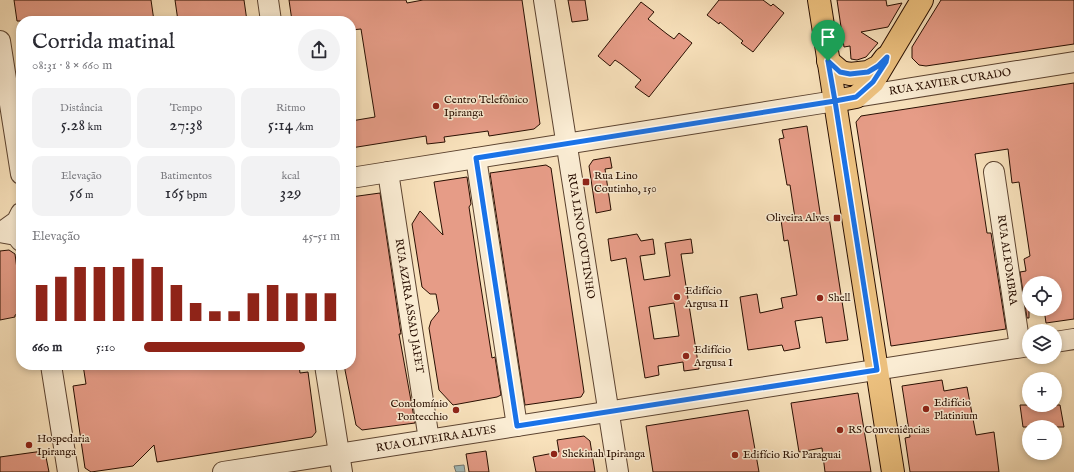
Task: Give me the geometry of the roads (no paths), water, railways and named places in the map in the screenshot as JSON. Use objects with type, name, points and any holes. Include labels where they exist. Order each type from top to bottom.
[{"type":"main road","points":[[819,0],[893,472]]},
{"type":"main road","points":[[828,61],[840,72],[850,74],[868,72],[878,66],[887,57],[922,0]]},
{"type":"main road","points":[[856,97],[873,82],[886,62],[887,57]]},
{"type":"main road","name":"RUA XAVIER CURADO","points":[[835,101],[856,97]]},
{"type":"street","points":[[268,0],[270,16]]},
{"type":"street","name":"RUA LINO COUTINHO","points":[[544,0],[618,472]]},
{"type":"street","points":[[0,41],[16,142]]},
{"type":"street","name":"RUA XAVIER CURADO","points":[[856,97],[1074,62]]},
{"type":"street","name":"RUA XAVIER CURADO","points":[[356,177],[835,101]]},
{"type":"street","points":[[476,158],[517,426]]},
{"type":"street","name":"RUA AZIRA ASSAD JAFET","points":[[388,172],[429,440]]},
{"type":"street","name":"RUA ALFOMBRA","points":[[994,172],[1022,335]]},
{"type":"street","points":[[1,232],[16,222]]},
{"type":"street","points":[[1,232],[16,235]]},
{"type":"street","points":[[1062,341],[1074,339]]},
{"type":"street","name":"RUA OLIVEIRA ALVES","points":[[223,472],[340,463],[429,440],[1022,347]]},
{"type":"street","points":[[52,370],[68,472]]},
{"type":"street","points":[[326,370],[340,463]]},
{"type":"water","points":[[464,465],[465,472],[456,472],[454,466]]},
{"type":"place","name":"Centro Telefônico Ipiranga","points":[[436,106]]},
{"type":"place","name":"Rua Lino Coutinho, 150","points":[[586,182]]},
{"type":"place","name":"Oliveira Alves","points":[[837,218]]},
{"type":"place","name":"Edifício Argusa II","points":[[677,297]]},
{"type":"place","name":"Shell","points":[[820,298]]},
{"type":"place","name":"Edifício Argusa I","points":[[686,356]]},
{"type":"place","name":"Edifício Platinium","points":[[926,409]]},
{"type":"place","name":"Condomínio Pontecchio","points":[[456,410]]},
{"type":"place","name":"RS Conveniências","points":[[840,430]]},
{"type":"place","name":"Hospedaria Ipiranga","points":[[29,445]]},
{"type":"place","name":"Shekinah Ipiranga","points":[[554,454]]},
{"type":"place","name":"Edifício Rio Paraguai","points":[[735,455]]}]
